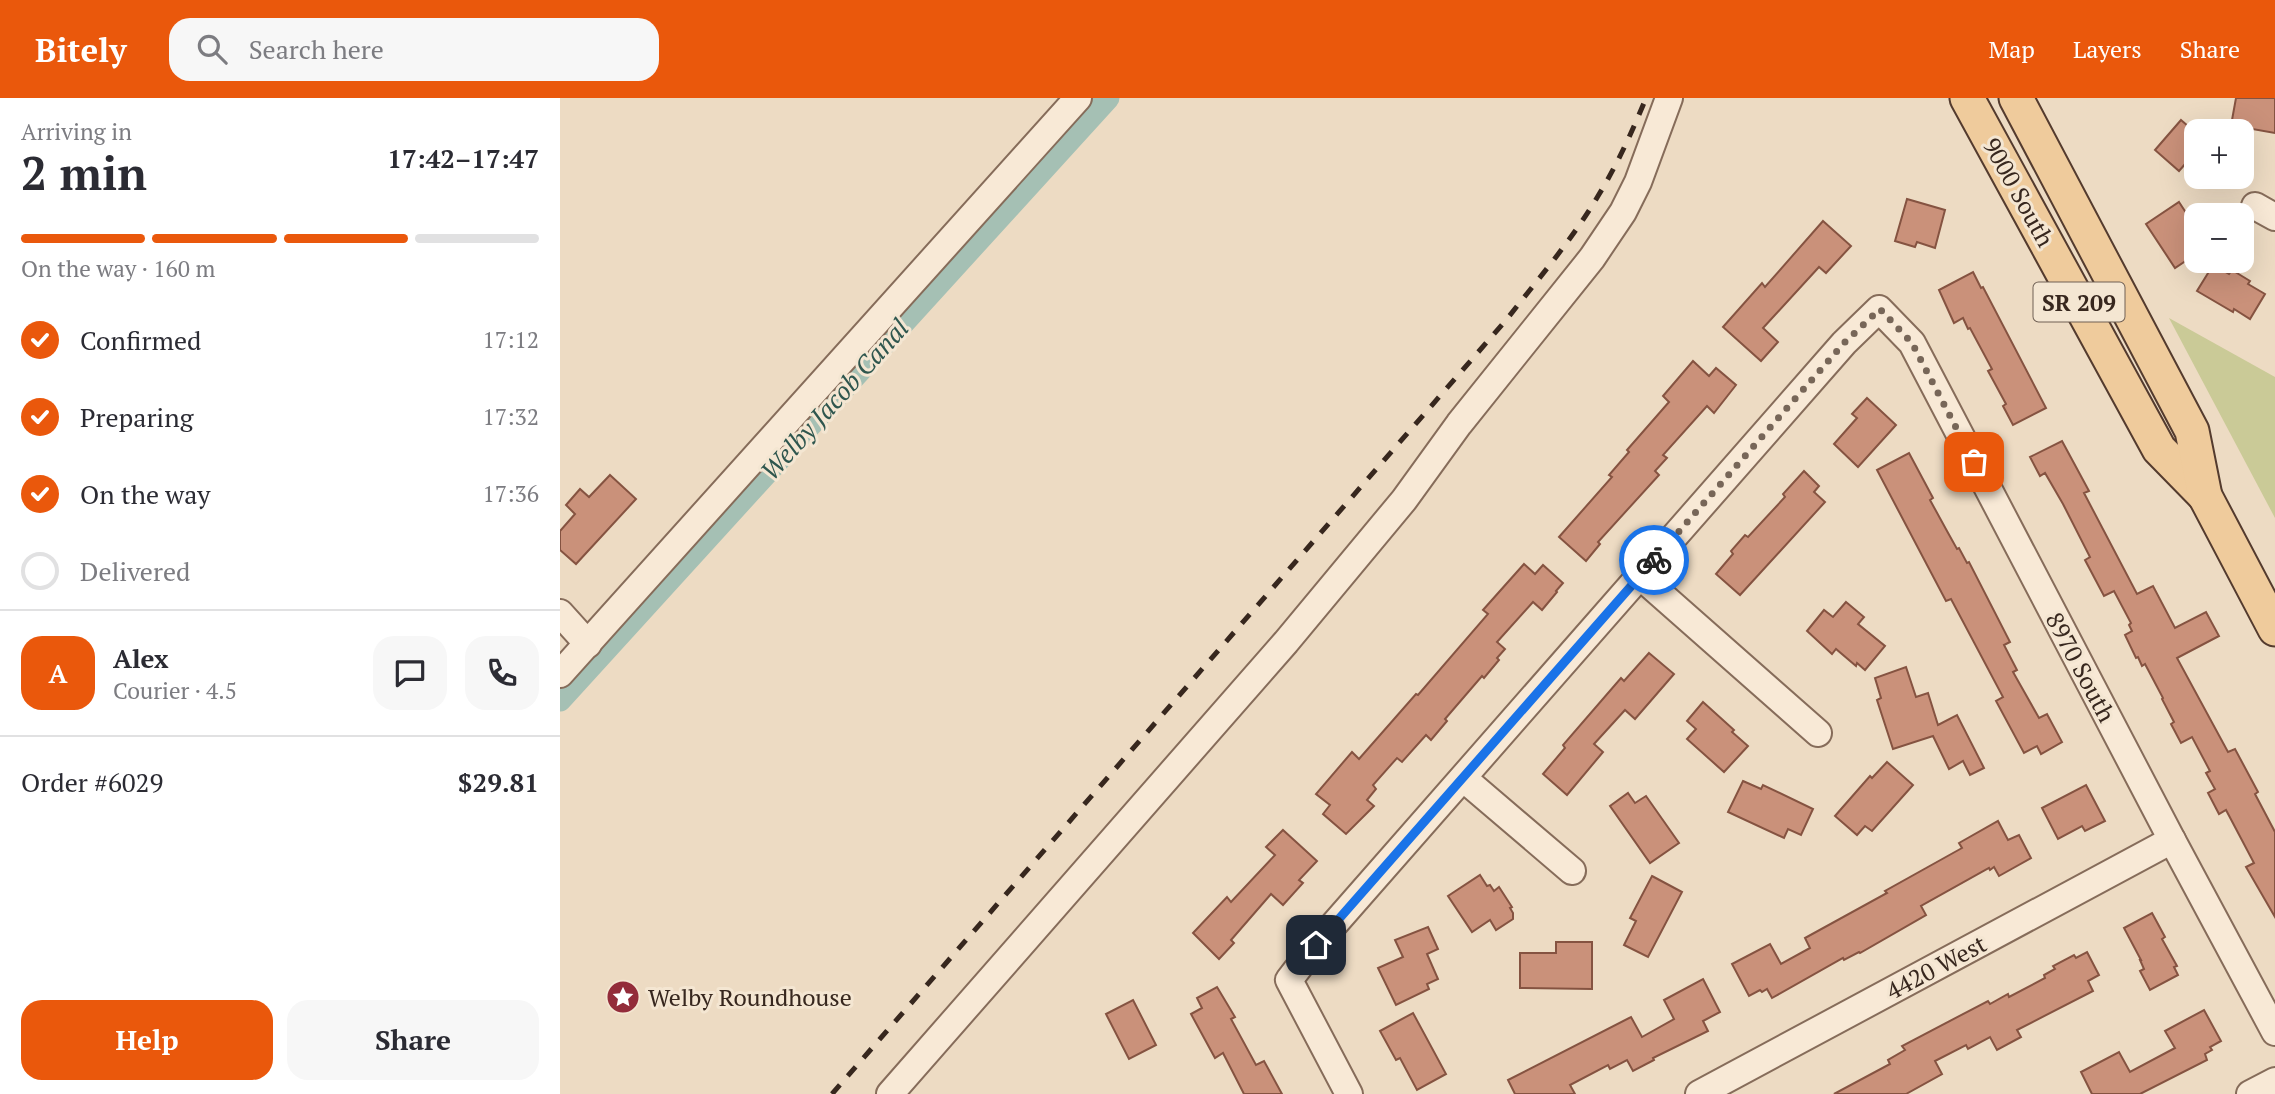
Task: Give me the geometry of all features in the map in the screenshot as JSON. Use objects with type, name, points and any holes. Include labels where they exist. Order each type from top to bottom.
[{"type":"main road","name":"9000 South","points":[[1967,98],[2159,449],[2205,496]]},
{"type":"main road","name":"9000 South","points":[[2016,98],[2192,430],[2205,496],[2275,629]]},
{"type":"street","points":[[560,674],[1078,98]]},
{"type":"street","points":[[890,1094],[1286,642],[1404,500],[1459,424],[1592,258],[1638,182],[1669,98]]},
{"type":"street","name":"8970 South","points":[[1640,576],[1844,343],[1880,309],[1912,343],[2275,1032]]},
{"type":"street","points":[[1349,1094],[1289,980],[1316,945],[1640,576],[1818,733]]},
{"type":"street","points":[[560,613],[588,644]]},
{"type":"street","points":[[1463,778],[1572,871]]},
{"type":"street","name":"4420 West","points":[[1699,1094],[2172,841]]},
{"type":"street","points":[[2250,1094],[2275,1081]]},
{"type":"green space","points":[[2169,318],[2275,377],[2275,518]]},
{"type":"building","points":[[2236,98],[2275,98],[2275,133],[2254,129],[2254,119],[2232,119]]},
{"type":"building","points":[[2181,120],[2184,123],[2184,165],[2179,171],[2155,150]]},
{"type":"building","points":[[1907,199],[1945,210],[1935,248],[1917,242],[1915,247],[1895,241]]},
{"type":"building","points":[[2179,202],[2184,210],[2184,262],[2175,268],[2146,224]]},
{"type":"building","points":[[1823,221],[1851,246],[1826,273],[1819,267],[1763,328],[1778,342],[1761,361],[1723,327],[1762,283],[1765,287]]},
{"type":"building","points":[[1973,272],[2046,408],[2013,425],[2003,406],[2006,404],[1988,371],[1992,369],[1970,328],[1968,329],[1963,318],[1954,323],[1939,290]]},
{"type":"building","points":[[2208,273],[2237,273],[2250,281],[2248,284],[2265,294],[2250,319],[2197,291]]},
{"type":"building","points":[[1693,361],[1709,376],[1716,368],[1736,385],[1714,413],[1707,406],[1663,455],[1667,458],[1655,471],[1659,475],[1598,542],[1600,544],[1586,561],[1559,537],[1612,477],[1609,475],[1629,452],[1627,450],[1669,402],[1663,396]]},
{"type":"building","points":[[1867,398],[1896,425],[1858,467],[1834,444],[1857,418],[1852,414]]},
{"type":"building","points":[[2062,441],[2089,491],[2084,493],[2137,594],[2153,586],[2175,628],[2206,612],[2219,636],[2177,658],[2228,752],[2235,749],[2275,832],[2275,917],[2246,867],[2254,863],[2226,810],[2219,814],[2208,793],[2215,789],[2206,773],[2210,771],[2192,737],[2181,743],[2171,724],[2174,722],[2163,698],[2145,664],[2142,666],[2138,657],[2136,658],[2125,635],[2132,631],[2129,625],[2131,623],[2114,591],[2104,596],[2085,560],[2090,557],[2063,504],[2045,473],[2040,476],[2030,457]]},
{"type":"building","points":[[1909,453],[1933,498],[1930,500],[1957,549],[1959,548],[1967,563],[1969,562],[2010,642],[2004,645],[2017,670],[2013,672],[2039,718],[2047,714],[2062,742],[2041,754],[2037,746],[2024,753],[1996,701],[2003,697],[1951,599],[1946,601],[1877,470]]},
{"type":"building","points":[[1804,471],[1819,486],[1814,492],[1825,502],[1740,595],[1716,574],[1733,554],[1731,551],[1745,535],[1748,537],[1785,497],[1783,494]]},
{"type":"building","points":[[610,475],[636,499],[576,564],[560,550],[560,531],[575,514],[566,505],[580,489],[589,497]]},
{"type":"building","points":[[1524,564],[1535,574],[1543,565],[1563,583],[1542,610],[1533,602],[1497,642],[1505,649],[1497,658],[1499,660],[1445,719],[1447,721],[1431,740],[1426,735],[1402,762],[1397,758],[1373,785],[1376,789],[1367,800],[1374,806],[1346,834],[1323,814],[1330,805],[1316,794],[1352,752],[1359,759],[1416,694],[1418,695],[1488,614],[1483,610]]},
{"type":"building","points":[[1846,602],[1864,617],[1858,624],[1885,646],[1865,670],[1836,649],[1832,654],[1807,631],[1824,610],[1833,617]]},
{"type":"building","points":[[1649,653],[1674,674],[1635,719],[1625,710],[1594,744],[1603,752],[1567,795],[1543,774],[1565,748],[1563,745],[1621,678],[1624,681]]},
{"type":"building","points":[[1906,667],[1916,697],[1928,693],[1938,725],[1957,715],[1984,768],[1970,775],[1963,761],[1949,769],[1933,736],[1893,749],[1877,700],[1881,698],[1875,678]]},
{"type":"building","points":[[1703,702],[1748,746],[1724,772],[1687,739],[1696,729],[1687,721]]},
{"type":"building","points":[[1887,762],[1913,785],[1872,831],[1865,826],[1857,835],[1835,816],[1870,776],[1872,778]]},
{"type":"building","points":[[1743,781],[1761,789],[1763,785],[1813,809],[1801,835],[1788,829],[1784,838],[1728,812]]},
{"type":"building","points":[[2086,785],[2105,821],[2085,831],[2082,826],[2058,839],[2042,808]]},
{"type":"building","points":[[1628,793],[1635,803],[1646,796],[1679,843],[1650,863],[1610,806]]},
{"type":"building","points":[[1998,821],[2008,840],[2019,835],[2031,858],[1999,876],[1994,867],[1990,870],[1989,868],[1921,906],[1926,915],[1860,953],[1844,960],[1843,958],[1772,998],[1767,989],[1749,996],[1732,964],[1770,944],[1781,964],[1810,948],[1805,938],[1962,848],[1959,843]]},
{"type":"building","points":[[1283,830],[1317,861],[1299,880],[1303,883],[1283,905],[1271,894],[1231,940],[1234,943],[1219,959],[1193,933],[1227,897],[1231,902],[1275,855],[1266,847]]},
{"type":"building","points":[[1480,875],[1494,891],[1499,887],[1512,907],[1513,919],[1496,930],[1490,920],[1472,932],[1448,896]]},
{"type":"building","points":[[1652,876],[1682,892],[1648,957],[1624,945],[1636,921],[1630,918]]},
{"type":"building","points":[[2152,913],[2165,937],[2162,939],[2177,966],[2174,967],[2178,975],[2150,990],[2140,971],[2144,969],[2141,960],[2124,928]]},
{"type":"building","points":[[1428,927],[1438,949],[1427,954],[1438,979],[1427,984],[1429,989],[1396,1005],[1378,968],[1403,957],[1395,940]]},
{"type":"building","points":[[1556,942],[1592,942],[1592,989],[1520,988],[1520,953],[1556,953]]},
{"type":"building","points":[[2087,952],[2099,975],[2088,981],[2093,991],[2017,1030],[2021,1037],[1997,1050],[1990,1037],[1968,1049],[1966,1045],[1935,1061],[1942,1074],[1906,1094],[1834,1094],[1890,1064],[1888,1060],[1905,1050],[1902,1046],[1988,1001],[1990,1004],[2008,994],[2009,997],[2045,978],[2044,975],[2055,969],[2053,966],[2074,955],[2076,958]]},
{"type":"building","points":[[1703,979],[1720,1012],[1703,1021],[1708,1031],[1633,1071],[1627,1060],[1610,1069],[1608,1065],[1570,1085],[1575,1094],[1515,1094],[1508,1080],[1631,1017],[1642,1037],[1674,1019],[1664,1000]]},
{"type":"building","points":[[1217,987],[1235,1017],[1231,1019],[1256,1065],[1264,1061],[1282,1094],[1244,1094],[1223,1053],[1215,1058],[1191,1014],[1202,1008],[1197,998]]},
{"type":"building","points":[[1133,1000],[1156,1045],[1129,1059],[1106,1014]]},
{"type":"building","points":[[2204,1010],[2221,1041],[2210,1047],[2212,1050],[2205,1054],[2207,1060],[2140,1094],[2092,1094],[2081,1072],[2119,1052],[2130,1072],[2175,1048],[2165,1031]]},
{"type":"building","points":[[1413,1013],[1446,1074],[1417,1090],[1400,1058],[1396,1060],[1380,1031]]},
{"type":"waterway","name":"Welby Jacob Canal","points":[[560,700],[1108,98]]},
{"type":"railway","points":[[832,1094],[1507,319],[1588,212],[1618,160],[1646,98]]},
{"type":"way so far","points":[[1654,560],[1844,343],[1880,309],[1912,343],[1974,462]]},
{"type":"place","name":"Welby Roundhouse","points":[[623,997]]},
{"type":"route","points":[[1316,945],[1654,560]]}]
